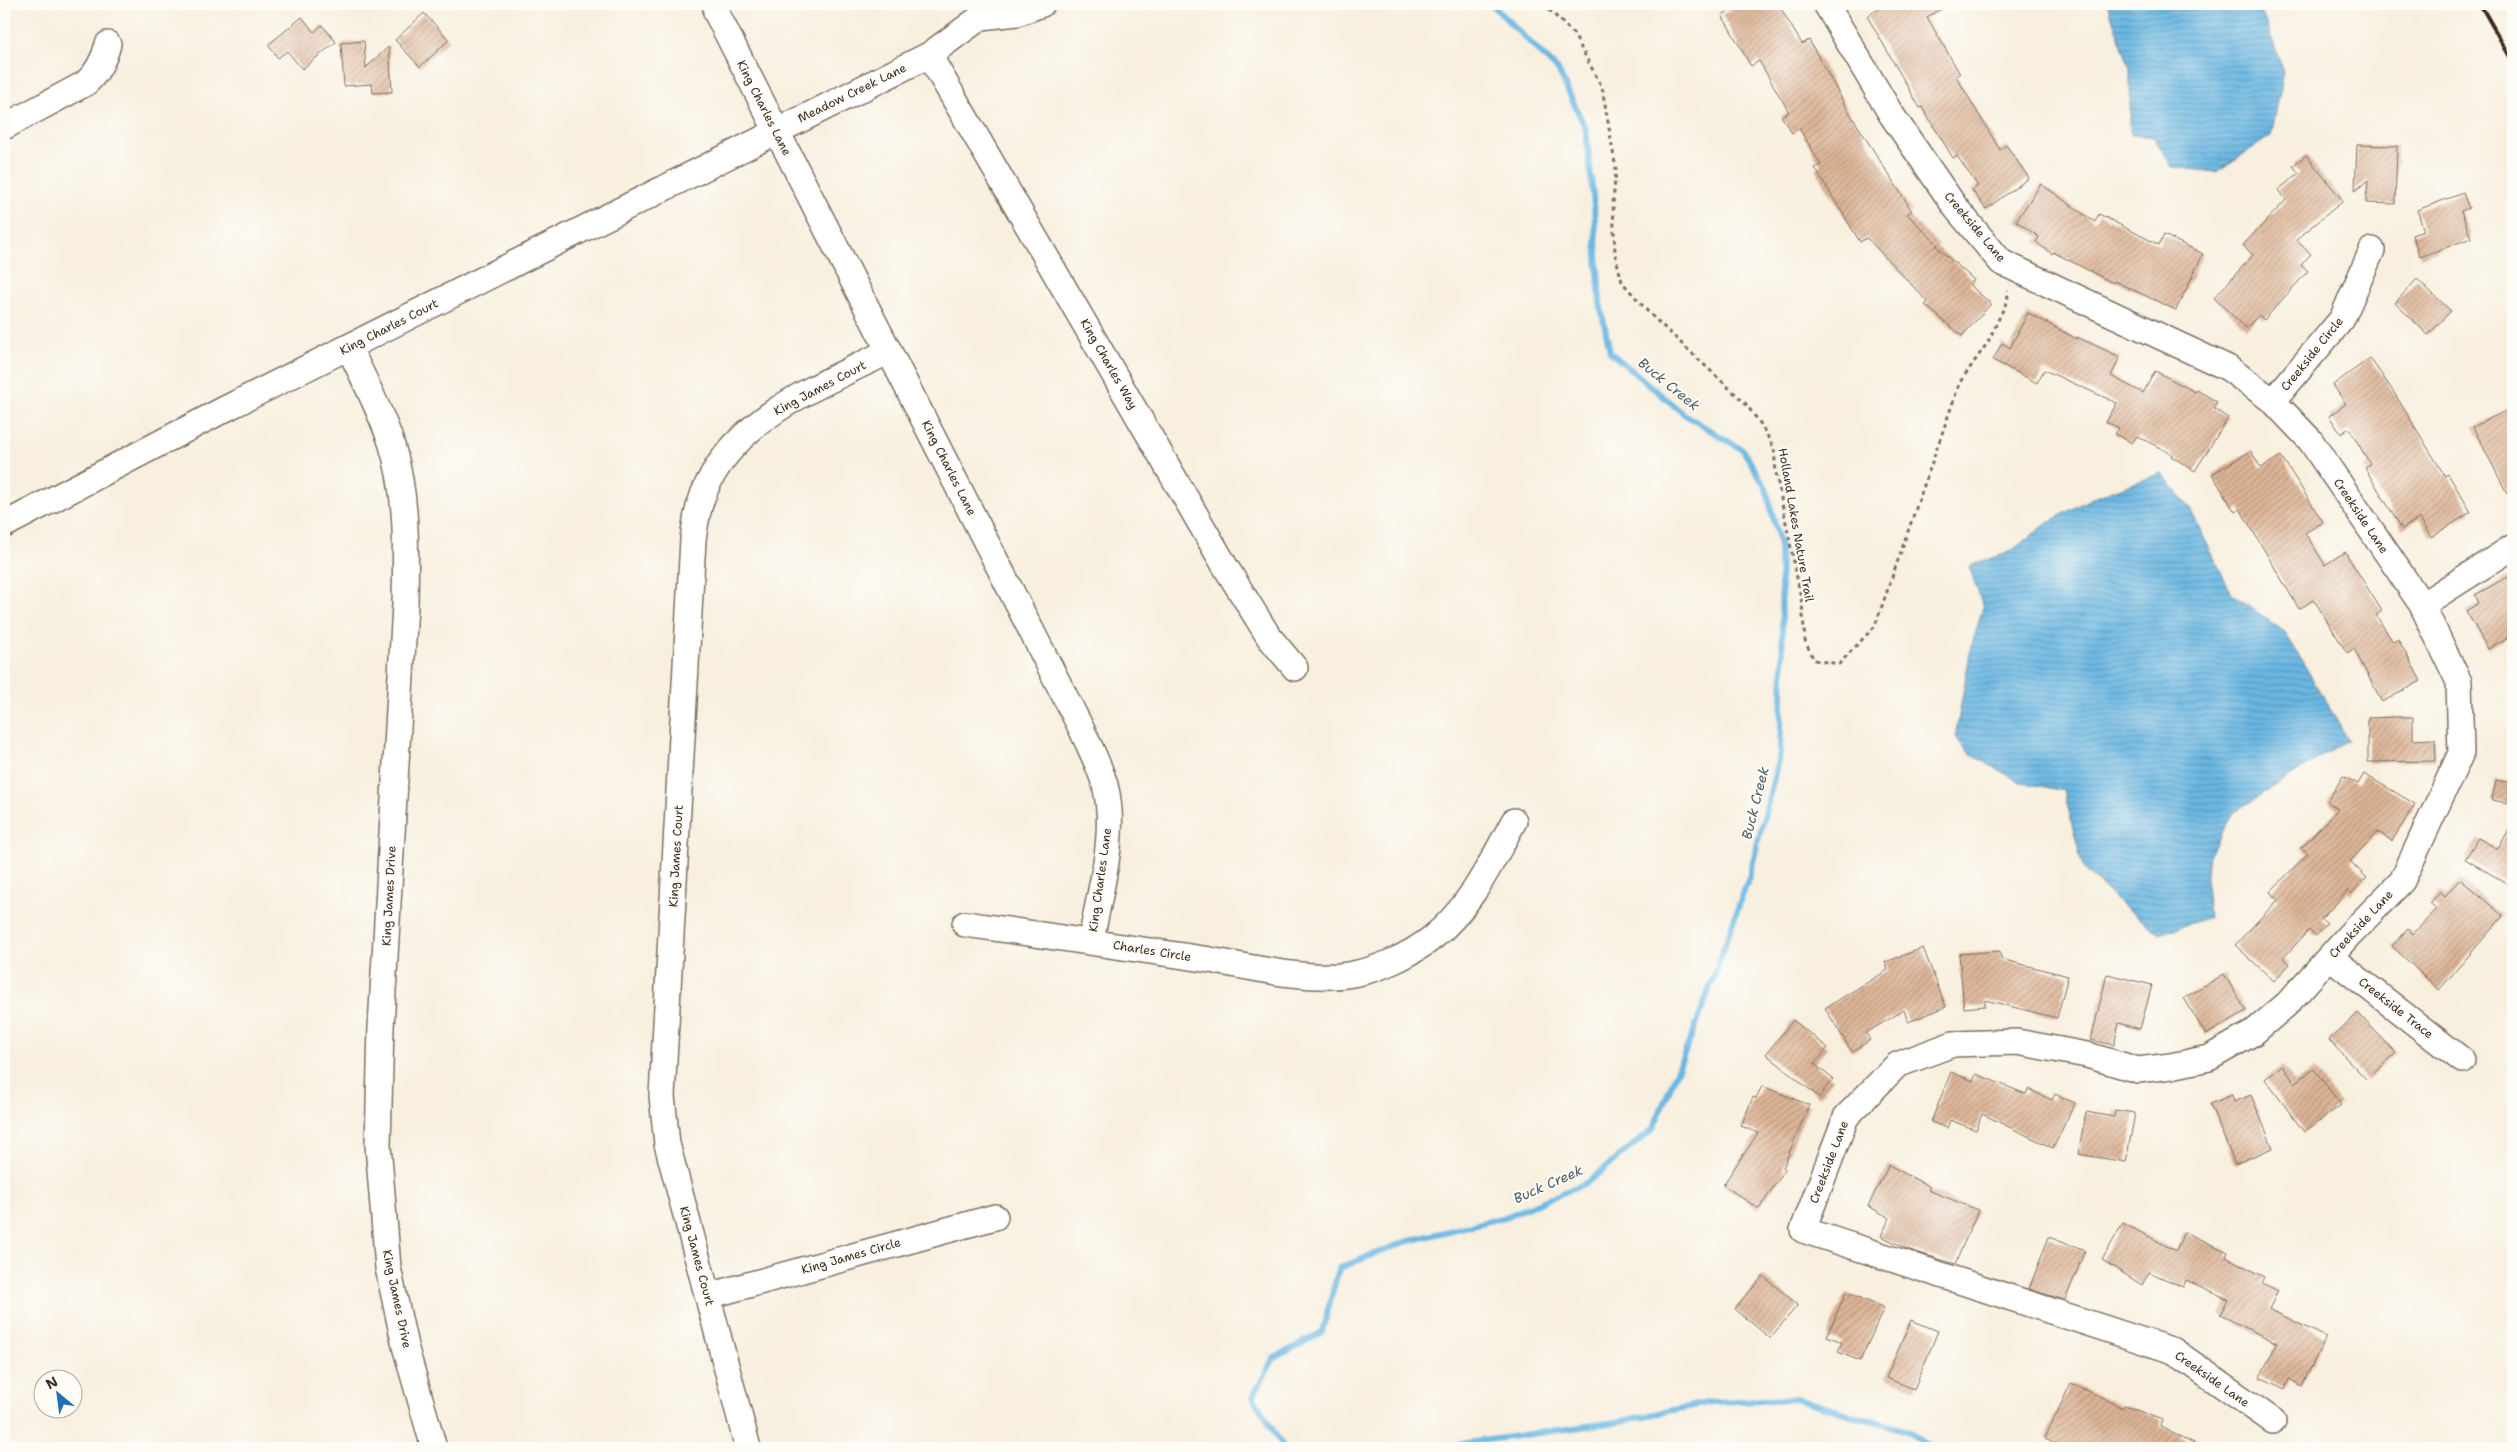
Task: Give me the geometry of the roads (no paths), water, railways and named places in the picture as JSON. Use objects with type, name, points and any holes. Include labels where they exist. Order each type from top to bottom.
[{"type":"street","name":"Meadow Creek Lane","points":[[775,131],[929,55],[981,17],[1017,13],[1042,4]]},
{"type":"street","name":"Creekside Lane","points":[[1826,4],[1891,114],[1956,208],[2001,262],[2228,368],[2273,401],[2310,440],[2422,605],[2459,682],[2461,753],[2402,881],[2287,1004],[2260,1028],[2209,1058],[2171,1066],[2138,1070],[2088,1055],[2017,1042],[1954,1044],[1898,1066],[1846,1117],[1803,1230],[2174,1351],[2273,1422]]},
{"type":"street","name":"King Charles Lane","points":[[716,12],[775,131],[1082,728],[1101,773],[1109,811],[1107,850],[1091,941]]},
{"type":"street","points":[[4,127],[86,83],[94,75],[105,56],[108,44]]},
{"type":"street","name":"King Charles Way","points":[[929,55],[1225,566],[1268,637],[1295,668]]},
{"type":"street","name":"King Charles Court","points":[[4,525],[223,410],[349,348],[775,131]]},
{"type":"street","name":"Creekside Circle","points":[[2273,401],[2342,319],[2372,250]]},
{"type":"street","name":"King James Drive","points":[[349,348],[371,392],[391,443],[402,495],[406,542],[402,664],[381,1027],[379,1162],[388,1268],[405,1346],[434,1448]]},
{"type":"street","name":"King James Court","points":[[748,1448],[667,1144],[662,1096],[693,540],[697,514],[703,495],[726,454],[746,434],[788,402],[889,351]]},
{"type":"street","points":[[2422,605],[2513,547]]},
{"type":"street","name":"Charles Circle","points":[[965,924],[1091,941],[1275,970],[1313,975],[1340,975],[1378,967],[1397,959],[1431,939],[1450,922],[1472,894],[1514,821]]},
{"type":"street","name":"Creekside Trace","points":[[2330,957],[2462,1060]]},
{"type":"street","name":"King James Circle","points":[[708,1296],[995,1217]]},
{"type":"water","points":[[2107,4],[2259,4],[2284,72],[2271,136],[2216,172],[2172,167],[2154,137],[2130,135],[2130,68]]},
{"type":"water","points":[[2162,473],[2189,507],[2232,594],[2285,632],[2348,740],[2234,812],[2209,855],[2206,884],[2209,917],[2160,934],[2118,902],[2083,868],[2064,791],[2020,782],[1970,754],[1955,737],[1971,648],[1983,607],[1969,566],[2010,552],[2049,522],[2090,499]]},
{"type":"waterway","name":"Buck Creek","points":[[1284,1448],[1253,1397],[1273,1359],[1322,1332],[1339,1268],[1405,1242],[1505,1217],[1588,1182],[1653,1129],[1699,1018],[1750,874],[1780,753],[1783,667],[1780,545],[1766,488],[1743,450],[1685,415],[1610,352],[1600,303],[1594,205],[1586,129],[1558,70],[1491,4]]},
{"type":"waterway","name":"Buck Creek","points":[[1431,1448],[1616,1422],[1712,1402],[1797,1399],[1908,1431],[1932,1448]]},
{"type":"railway","points":[[2480,4],[2513,62]]}]
